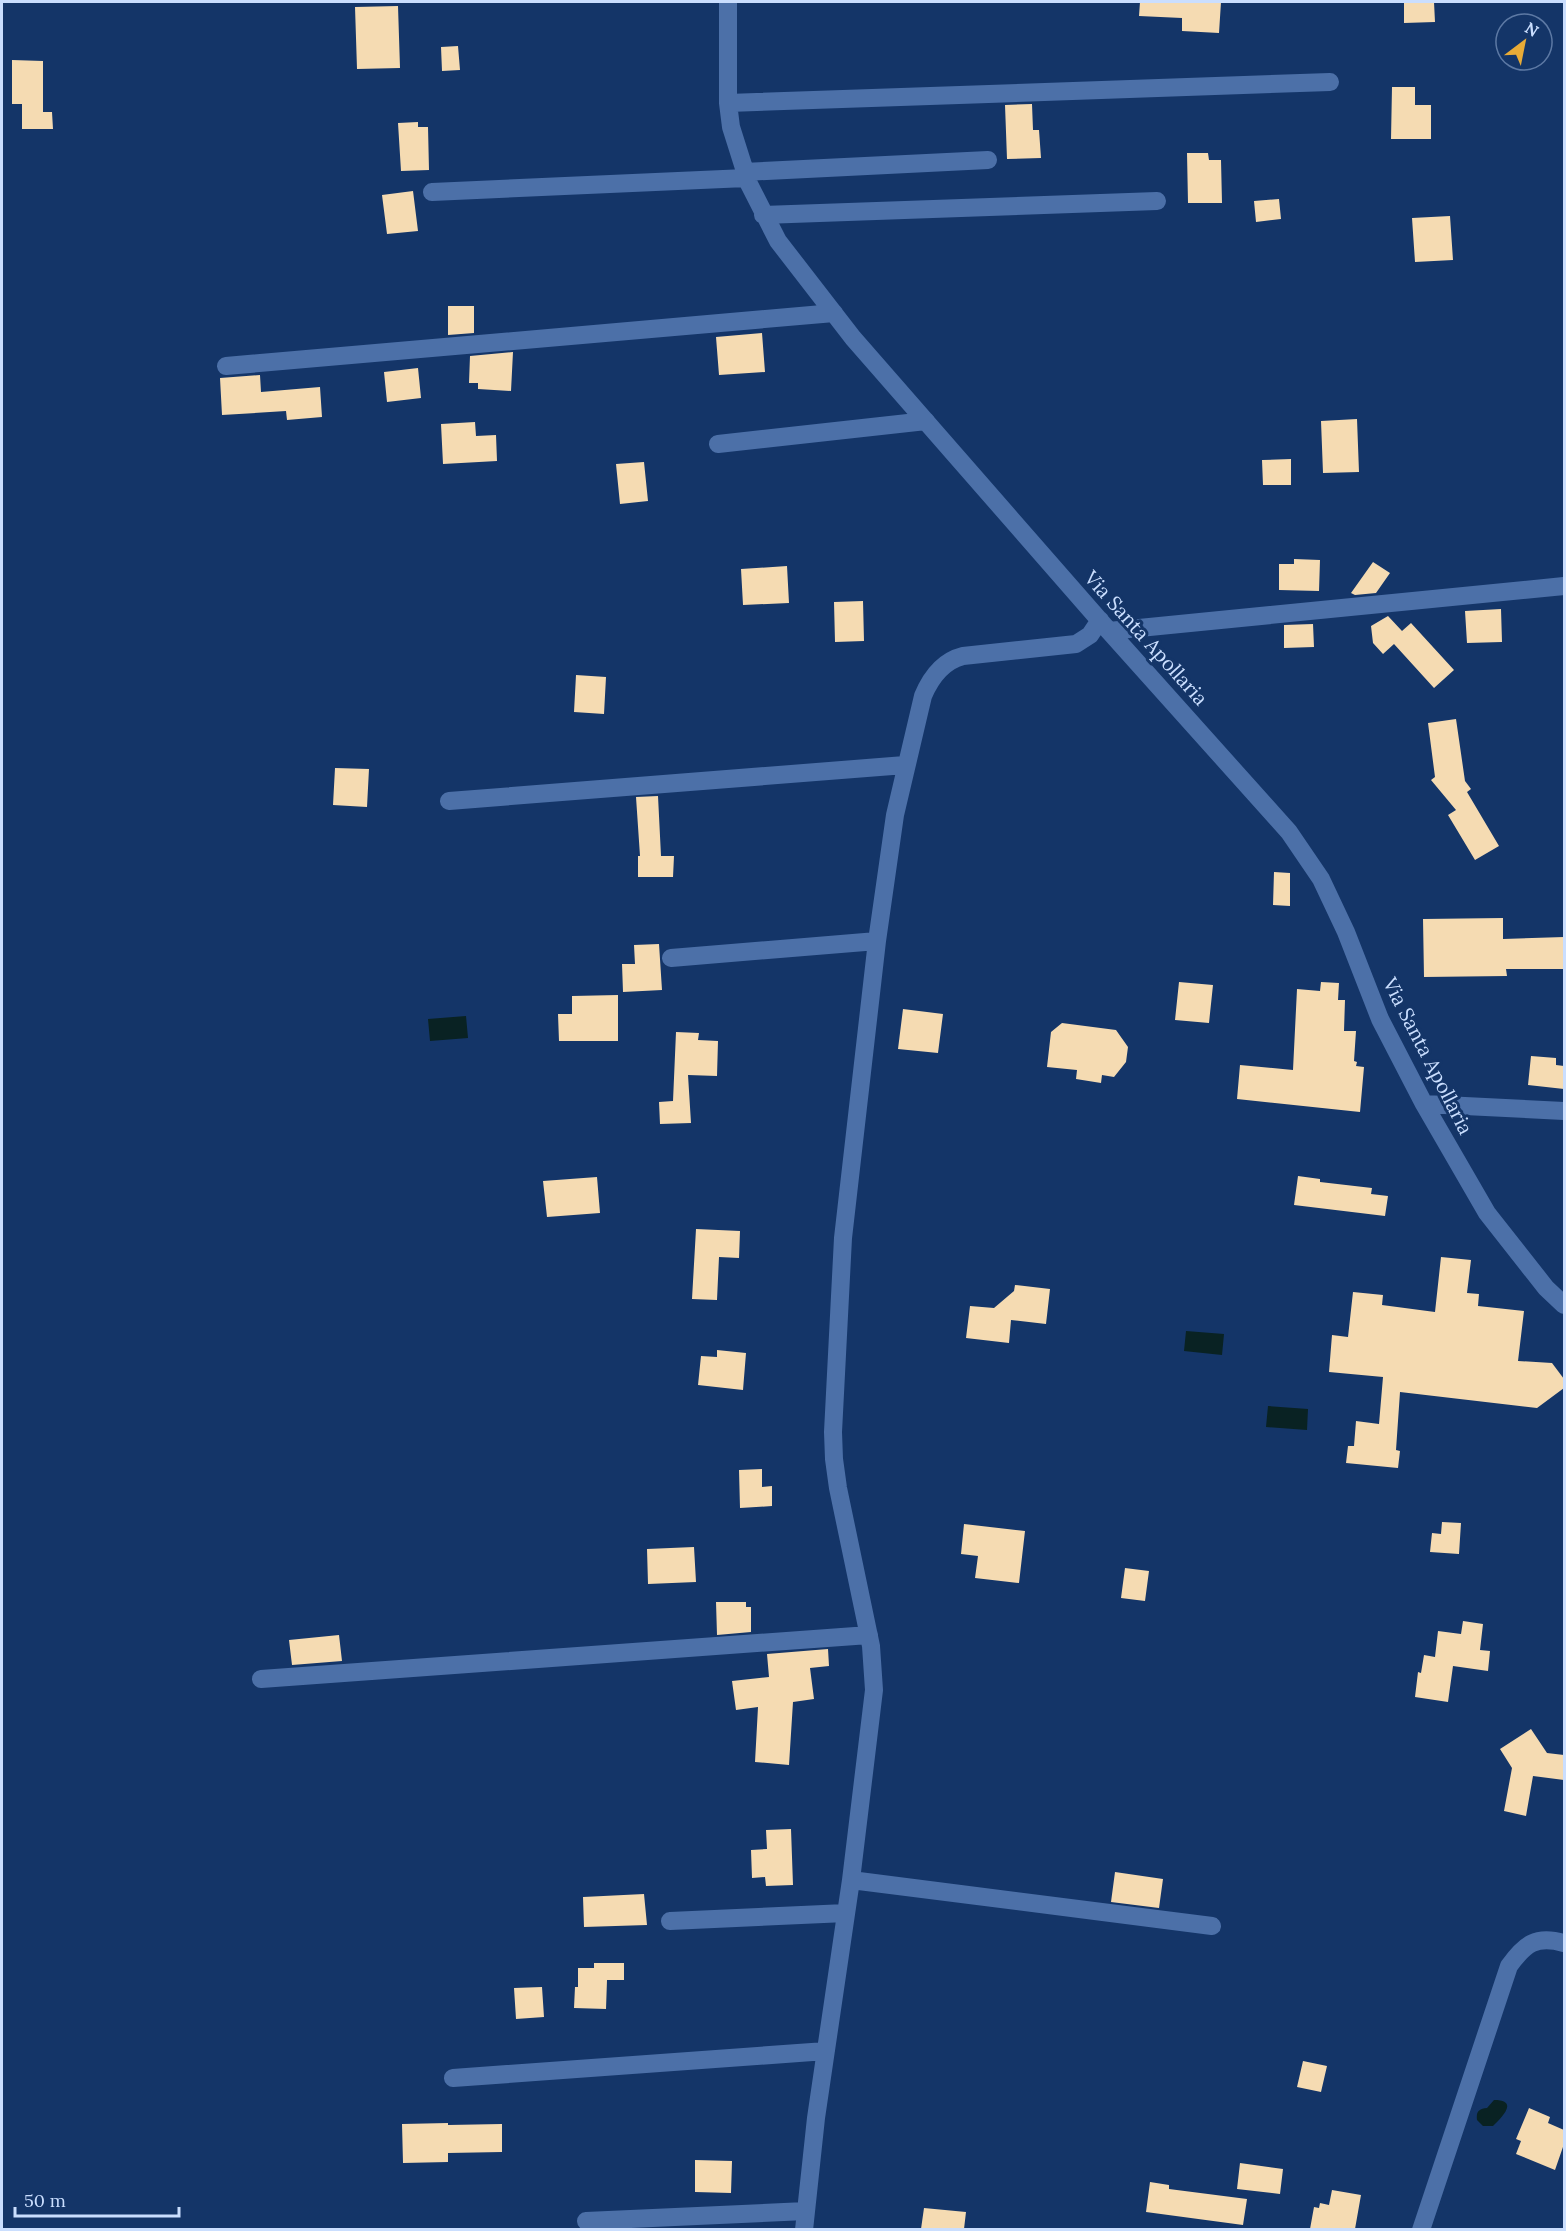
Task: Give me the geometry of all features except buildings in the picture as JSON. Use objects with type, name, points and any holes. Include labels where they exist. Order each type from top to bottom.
[{"type":"street","name":"Via Santa Apollaria","points":[[728,2],[728,103],[731,127],[745,175],[763,215],[786,252],[834,313],[926,421],[1289,832],[1321,879],[1346,932],[1380,1019],[1424,1104],[1487,1213],[1546,1288],[1564,1305]]},
{"type":"street","points":[[728,103],[1330,82]]},
{"type":"street","points":[[432,192],[987,160]]},
{"type":"street","points":[[763,215],[1157,201]]},
{"type":"street","points":[[226,366],[834,313]]},
{"type":"street","points":[[718,444],[926,421]]},
{"type":"street","points":[[586,2221],[805,2220],[874,1690],[873,1658],[834,1459],[833,1432],[843,1238],[877,941],[895,815],[923,696],[930,681],[945,664],[963,656],[1076,644],[1084,641],[1105,625],[1564,586]]},
{"type":"street","points":[[449,801],[905,765]]},
{"type":"street","points":[[671,958],[877,941]]},
{"type":"street","points":[[1424,1104],[1564,1111]]},
{"type":"street","points":[[261,1679],[869,1635]]},
{"type":"street","points":[[851,1880],[1212,1926]]},
{"type":"street","points":[[670,1921],[846,1913]]},
{"type":"street","points":[[1421,2229],[1509,1966],[1532,1942],[1544,1940],[1564,1943]]},
{"type":"street","points":[[453,2078],[826,2051]]},
{"type":"shaded area","points":[[466,1016],[468,1038],[430,1041],[428,1019]]},
{"type":"shaded area","points":[[1186,1331],[1224,1334],[1222,1355],[1184,1351]]},
{"type":"shaded area","points":[[1268,1406],[1308,1409],[1307,1430],[1266,1427]]},
{"type":"shaded area","points":[[1494,2100],[1506,2103],[1506,2110],[1493,2126],[1483,2126],[1477,2120],[1478,2113]]}]
